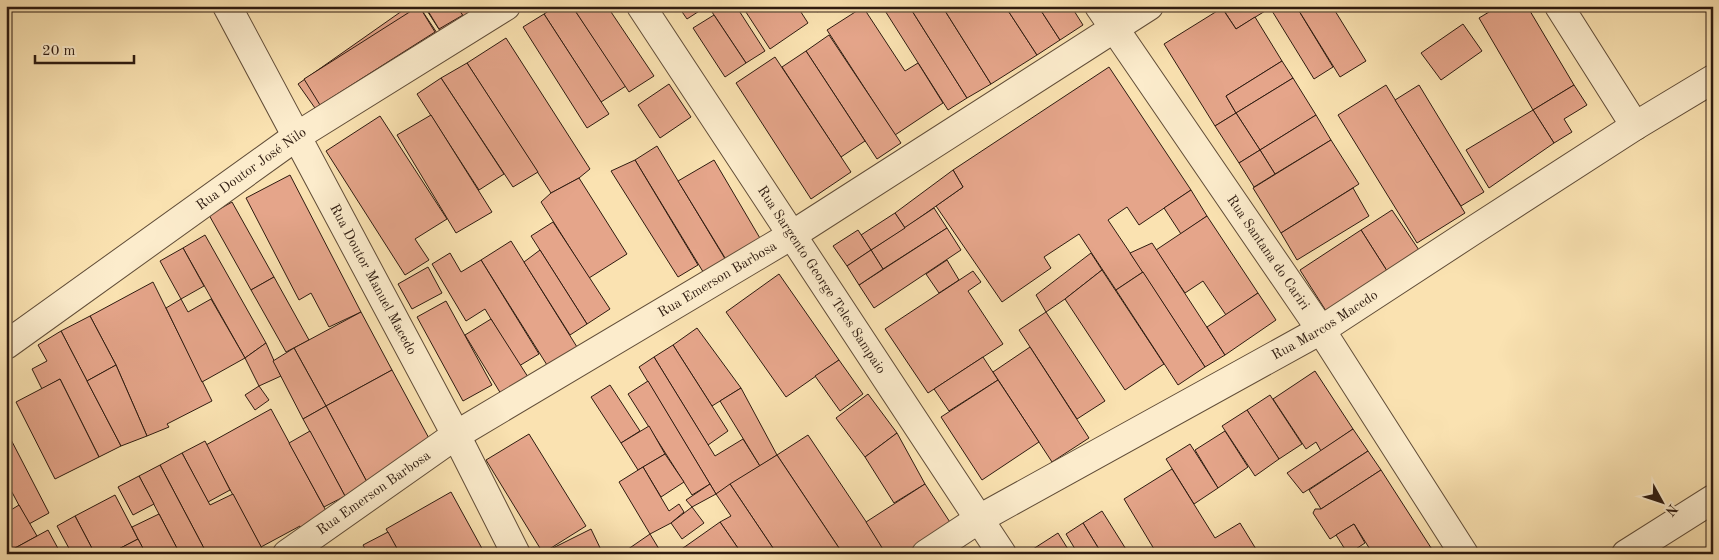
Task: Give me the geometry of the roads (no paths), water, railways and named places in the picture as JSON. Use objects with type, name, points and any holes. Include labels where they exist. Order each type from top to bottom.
[{"type":"street","name":"Rua Doutor Manuel Macedo","points":[[227,6],[456,435],[516,554]]},
{"type":"street","name":"Rua Doutor José Nilo","points":[[6,345],[297,136],[506,6]]},
{"type":"street","name":"Rua Sargento George Teles Sampaio","points":[[641,6],[1002,554]]},
{"type":"street","name":"Rua Emerson Barbosa","points":[[287,554],[456,435],[792,235],[1106,17],[1149,6]]},
{"type":"street","points":[[1559,6],[1635,126]]},
{"type":"street","name":"Rua Santana do Cariri","points":[[1106,17],[1321,330],[1464,554]]},
{"type":"street","name":"Rua Marcos Macedo","points":[[926,554],[979,519],[1321,330],[1635,126],[1713,79]]},
{"type":"street","points":[[1626,554],[1713,499]]}]
